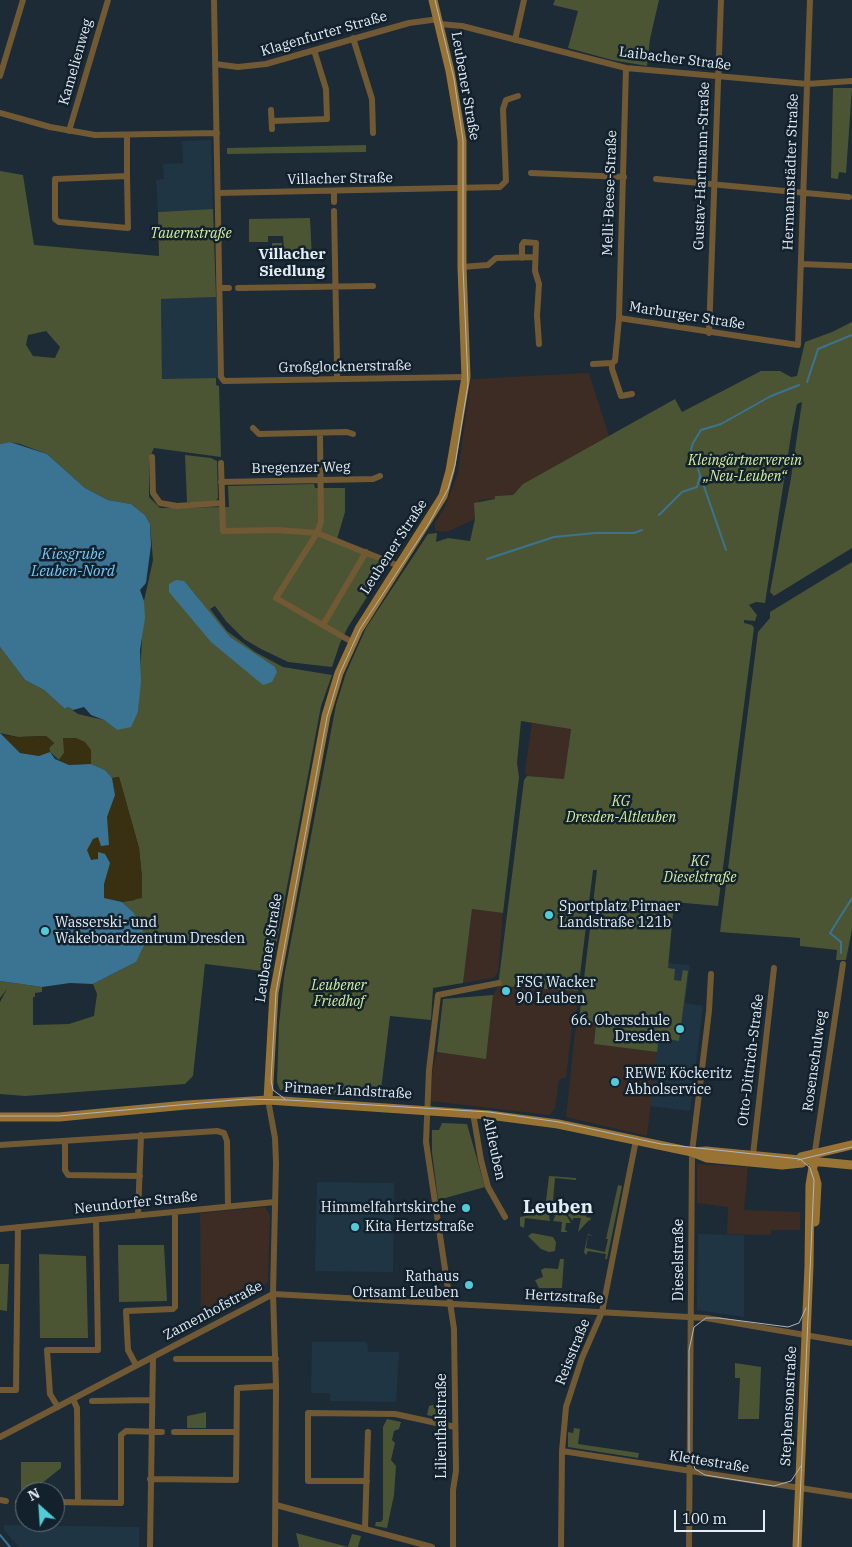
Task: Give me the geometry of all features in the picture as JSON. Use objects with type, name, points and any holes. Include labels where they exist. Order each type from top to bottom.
[{"type":"street","points":[[0,76],[23,0]]},
{"type":"street","name":"Kamelienweg","points":[[69,131],[108,0]]},
{"type":"street","points":[[214,0],[220,288],[229,288]]},
{"type":"street","name":"Leubener Straße","points":[[268,1100],[277,971],[326,716],[339,672],[352,642],[443,496],[450,471],[466,377],[462,267],[462,141],[440,22],[433,0]]},
{"type":"street","points":[[515,40],[524,0]]},
{"type":"street","name":"Gustav-Hartmann-Straße","points":[[708,333],[721,0]]},
{"type":"street","name":"Hermannstädter Straße","points":[[798,345],[810,0]]},
{"type":"street","name":"Klagenfurter Straße","points":[[214,64],[238,67],[257,66],[409,23],[440,22]]},
{"type":"street","name":"Laibacher Straße","points":[[440,22],[626,68],[718,78],[807,84],[852,81]]},
{"type":"street","points":[[354,38],[372,99],[373,133]]},
{"type":"street","points":[[272,121],[327,119],[326,89],[314,50]]},
{"type":"street","name":"Melli-Beese-Straße","points":[[619,318],[626,68]]},
{"type":"street","name":"Villacher Straße","points":[[218,193],[500,187],[506,181],[503,109],[506,100],[518,96]]},
{"type":"street","points":[[271,110],[272,129]]},
{"type":"street","points":[[0,112],[69,131],[96,135],[127,136],[216,133]]},
{"type":"street","points":[[127,136],[128,228],[55,220],[55,178],[127,176]]},
{"type":"street","points":[[531,173],[624,177]]},
{"type":"street","points":[[656,179],[849,197]]},
{"type":"street","points":[[334,192],[334,202]]},
{"type":"street","points":[[334,211],[337,363]]},
{"type":"street","points":[[522,258],[522,245],[530,241],[536,244],[535,271],[539,284],[537,315],[539,344]]},
{"type":"street","points":[[462,267],[488,265],[496,258],[535,257]]},
{"type":"street","points":[[801,264],[852,266]]},
{"type":"street","points":[[238,288],[373,286]]},
{"type":"street","name":"Großglocknerstraße","points":[[220,288],[221,377],[224,381],[466,377]]},
{"type":"street","name":"Marburger Straße","points":[[632,394],[618,397],[612,369],[612,363],[617,357],[619,318],[708,333],[798,345]]},
{"type":"street","points":[[593,364],[612,363]]},
{"type":"street","points":[[337,372],[337,380]]},
{"type":"street","points":[[254,428],[259,434],[347,432],[353,434]]},
{"type":"street","points":[[320,433],[321,522],[317,534],[276,598],[352,642]]},
{"type":"street","points":[[152,457],[153,493],[160,503],[177,506],[222,503]]},
{"type":"street","points":[[221,463],[223,531],[277,530],[317,534],[399,566]]},
{"type":"street","name":"Bregenzer Weg","points":[[221,482],[373,479],[380,476]]},
{"type":"street","points":[[323,625],[366,552]]},
{"type":"street","name":"Rosenschulweg","points":[[814,1158],[843,964]]},
{"type":"street","name":"Otto-Dittrich-Straße","points":[[753,1155],[774,968]]},
{"type":"street","name":"Dieselstraße","points":[[689,1547],[692,1152],[709,1011],[711,974]]},
{"type":"street","points":[[450,1304],[428,1162],[427,1110],[438,995],[499,983]]},
{"type":"street","name":"Pirnaer Landstraße","points":[[0,1117],[59,1117],[186,1105],[268,1100],[473,1113],[558,1124],[692,1152],[792,1159],[814,1158],[852,1164]]},
{"type":"street","name":"Zamenhofstraße","points":[[0,1438],[273,1294],[275,1138],[268,1100]]},
{"type":"street","name":"Altleuben","points":[[473,1113],[488,1187],[505,1216]]},
{"type":"street","points":[[0,1145],[217,1131],[224,1133],[227,1141],[228,1205]]},
{"type":"street","points":[[138,1216],[141,1135]]},
{"type":"street","name":"Reisstraße","points":[[561,1547],[562,1451],[566,1407],[602,1312],[636,1140]]},
{"type":"street","points":[[65,1142],[65,1170],[68,1175],[140,1176]]},
{"type":"street","points":[[814,1158],[852,1145]]},
{"type":"street","name":"Pirnaer Landstraße","points":[[692,1152],[707,1158],[782,1165],[814,1158]]},
{"type":"street","name":"Stephensonstraße","points":[[796,1547],[807,1336],[810,1185],[814,1173],[814,1158]]},
{"type":"street","name":"Neundorfer Straße","points":[[0,1229],[138,1216],[228,1205],[275,1202]]},
{"type":"street","points":[[136,1365],[128,1350],[126,1311],[173,1309],[176,1307],[175,1212]]},
{"type":"street","points":[[58,1407],[50,1394],[47,1350],[98,1350],[96,1220]]},
{"type":"street","points":[[0,1390],[16,1390],[18,1227]]},
{"type":"street","points":[[273,1294],[276,1359],[275,1547]]},
{"type":"street","name":"Hertzstraße","points":[[273,1294],[692,1317],[852,1342]]},
{"type":"street","name":"Lilienthalstraße","points":[[450,1304],[454,1340],[456,1482],[453,1490],[453,1547]]},
{"type":"street","points":[[150,1547],[152,1357]]},
{"type":"street","name":"Zamenhofstraße","points":[[176,1359],[276,1359]]},
{"type":"street","points":[[150,1479],[236,1480],[237,1388],[276,1386]]},
{"type":"street","points":[[73,1399],[77,1408],[78,1502]]},
{"type":"street","points":[[92,1400],[152,1400]]},
{"type":"street","points":[[367,1481],[308,1482],[308,1413],[395,1414],[455,1427]]},
{"type":"street","points":[[65,1502],[121,1503],[121,1435],[126,1431],[162,1432]]},
{"type":"street","points":[[174,1432],[236,1432]]},
{"type":"street","points":[[365,1528],[368,1432]]},
{"type":"street","name":"Klettestraße","points":[[562,1451],[852,1496]]},
{"type":"street","points":[[276,1505],[432,1547]]},
{"type":"shaded area","points":[[211,140],[213,209],[158,212],[156,180],[164,179],[163,164],[183,163],[182,141]]},
{"type":"shaded area","points":[[216,297],[218,378],[162,380],[161,299]]},
{"type":"shaded area","points":[[589,373],[609,436],[523,484],[513,495],[495,496],[495,499],[479,500],[475,519],[447,532],[435,531],[435,523],[445,507],[458,473],[471,379]]},
{"type":"shaded area","points":[[532,723],[571,728],[564,779],[527,776],[525,772]]},
{"type":"shaded area","points":[[472,909],[503,913],[498,972],[493,978],[463,983]]},
{"type":"shaded area","name":"66. Oberschule Dresden","points":[[668,963],[690,965],[685,1003],[703,1006],[690,1111],[650,1106]]},
{"type":"shaded area","points":[[498,986],[579,991],[576,1018],[573,1019],[566,1077],[559,1080],[555,1108],[550,1115],[430,1101],[433,1067],[437,1052],[486,1059],[493,995]]},
{"type":"shaded area","points":[[579,1020],[596,1023],[594,1044],[657,1052],[647,1136],[566,1117],[575,1032]]},
{"type":"shaded area","points":[[697,1164],[748,1167],[744,1210],[800,1212],[800,1230],[771,1230],[771,1235],[727,1234],[728,1207],[697,1203]]},
{"type":"shaded area","name":"Kita Hertzstraße","points":[[317,1182],[394,1183],[393,1272],[315,1271]]},
{"type":"shaded area","points":[[265,1207],[270,1215],[268,1282],[248,1298],[201,1323],[200,1213]]},
{"type":"shaded area","points":[[698,1234],[744,1235],[744,1317],[697,1310]]},
{"type":"shaded area","points":[[312,1342],[367,1342],[368,1352],[399,1352],[396,1402],[330,1401],[330,1393],[311,1393]]},
{"type":"shaded area","points":[[4,1525],[15,1525],[15,1532],[65,1532],[65,1526],[139,1527],[139,1547],[19,1547],[4,1530]]},
{"type":"green space","points":[[555,0],[659,0],[650,39],[647,66],[612,60],[568,48],[578,11],[553,5]]},
{"type":"green space","points":[[833,88],[852,88],[846,173],[839,172],[838,179],[831,178]]},
{"type":"green space","points":[[366,145],[366,152],[227,154],[227,148]]},
{"type":"green space","name":"Tauernstraße","points":[[0,171],[23,175],[34,245],[159,256],[158,212],[213,209],[216,297],[161,299],[162,379],[216,378],[216,385],[219,386],[221,457],[154,448],[149,459],[149,497],[160,508],[229,507],[228,486],[314,484],[315,488],[345,488],[345,512],[337,539],[391,559],[348,627],[332,667],[288,662],[244,639],[226,621],[215,606],[210,609],[227,631],[255,652],[283,667],[332,675],[321,706],[271,972],[205,964],[193,1076],[185,1084],[25,1096],[0,1094],[0,1002],[7,989],[0,998],[0,981],[42,987],[42,992],[35,993],[35,997],[33,997],[33,1025],[69,1024],[94,1016],[97,994],[93,984],[136,962],[133,912],[122,902],[135,900],[142,878],[139,848],[119,777],[112,778],[105,770],[91,764],[91,750],[64,753],[59,760],[50,752],[49,748],[54,743],[46,736],[18,737],[0,733],[0,647],[25,680],[44,690],[65,709],[68,707],[78,714],[104,720],[117,730],[138,712],[144,601],[153,560],[150,524],[145,515],[131,504],[108,500],[85,488],[47,454],[20,444],[10,442],[0,444]],"holes":[[[46,331],[60,347],[55,358],[33,356],[26,345],[28,335]]]},
{"type":"green space","points":[[310,218],[312,258],[272,258],[271,251],[274,251],[272,250],[272,243],[282,243],[282,251],[284,251],[283,236],[268,236],[268,242],[249,242],[249,219]]},
{"type":"green space","points":[[852,322],[852,548],[774,596],[770,592],[791,478],[802,402],[797,404],[792,429],[765,603],[756,602],[749,605],[757,615],[755,621],[744,620],[744,623],[752,625],[754,628],[718,906],[674,902],[668,968],[675,969],[674,980],[681,981],[683,970],[688,971],[679,1041],[659,1038],[657,1052],[594,1044],[596,1023],[579,1020],[597,870],[593,870],[578,991],[498,986],[524,780],[527,776],[564,779],[571,729],[521,721],[517,763],[519,777],[503,913],[472,909],[463,983],[433,988],[431,1020],[390,1016],[380,1098],[280,1090],[277,1082],[279,1024],[284,977],[336,705],[346,673],[366,628],[428,534],[437,533],[436,542],[448,538],[470,541],[475,519],[474,503],[495,499],[495,496],[513,495],[523,484],[675,399],[682,412],[761,371],[780,371],[791,377],[797,376],[805,342]]},
{"type":"green space","points":[[185,455],[211,458],[217,461],[218,498],[215,502],[187,502]]},
{"type":"green space","points":[[852,562],[852,929],[846,960],[836,960],[837,950],[800,946],[800,938],[720,932],[758,632],[770,618],[770,612]]},
{"type":"green space","points":[[493,995],[486,1059],[437,1052],[443,999]]},
{"type":"green space","points":[[442,1123],[467,1124],[485,1187],[438,1200],[432,1152],[432,1130],[439,1130]]},
{"type":"green space","points":[[549,1176],[576,1178],[576,1180],[555,1178],[553,1201],[568,1203],[566,1215],[571,1223],[566,1223],[565,1230],[568,1232],[561,1232],[562,1222],[553,1221],[555,1216],[552,1214],[549,1216],[550,1221],[525,1218],[524,1228],[520,1226],[520,1217],[530,1215],[531,1207],[545,1209]]},
{"type":"green space","points":[[618,1185],[622,1186],[607,1259],[605,1259],[606,1254],[588,1251],[586,1255],[584,1252],[588,1234],[594,1236],[588,1235],[586,1248],[605,1252]]},
{"type":"green space","points":[[570,1204],[593,1206],[588,1207],[586,1217],[591,1218],[590,1221],[578,1232],[581,1218],[573,1218],[573,1221],[568,1215]]},
{"type":"green space","points":[[532,1233],[553,1237],[556,1242],[555,1251],[549,1252],[541,1249],[528,1236]]},
{"type":"green space","points":[[118,1245],[164,1245],[167,1301],[119,1302]]},
{"type":"green space","points":[[39,1254],[86,1256],[88,1338],[40,1338]]},
{"type":"green space","points":[[560,1259],[564,1259],[562,1288],[539,1288],[535,1280],[543,1277],[541,1270],[545,1268],[558,1269]]},
{"type":"green space","points":[[0,1264],[9,1264],[7,1311],[0,1310]]},
{"type":"green space","points":[[735,1363],[761,1367],[759,1419],[738,1419],[740,1378],[735,1378]]},
{"type":"green space","points":[[438,1399],[446,1399],[447,1417],[444,1419],[427,1415],[429,1406],[436,1404]]},
{"type":"green space","points":[[206,1412],[206,1428],[187,1428],[187,1416]]},
{"type":"green space","points":[[387,1419],[401,1422],[399,1429],[394,1431],[392,1440],[395,1443],[391,1460],[396,1466],[394,1495],[387,1528],[375,1526],[376,1522],[381,1522],[383,1519],[383,1427]]},
{"type":"green space","points":[[574,1428],[580,1429],[578,1444],[639,1453],[638,1458],[568,1447],[568,1432],[573,1433]]},
{"type":"green space","points":[[21,1462],[61,1462],[61,1468],[44,1482],[21,1482]]},
{"type":"green space","points":[[296,1533],[348,1547],[299,1547]]},
{"type":"green space","points":[[352,1534],[361,1536],[358,1547],[348,1547]]},
{"type":"sand","points":[[2,735],[18,737],[46,736],[54,743],[49,748],[50,752],[40,756],[20,753]]},
{"type":"sand","points":[[63,738],[76,738],[85,742],[91,750],[91,764],[69,765],[59,760],[64,753]]},
{"type":"sand","points":[[119,777],[139,848],[142,878],[142,898],[122,902],[104,898],[73,850],[115,795],[112,778]]},
{"type":"water","name":"Kiesgrube Leuben-Nord","points":[[10,442],[47,454],[85,488],[108,500],[131,504],[145,515],[150,524],[151,545],[146,583],[140,590],[144,601],[145,618],[140,650],[141,681],[138,712],[131,727],[117,730],[104,720],[91,715],[84,707],[73,710],[68,707],[65,709],[44,690],[25,680],[0,647],[0,444]]},
{"type":"water","points":[[176,580],[184,581],[230,637],[275,667],[277,672],[272,682],[263,685],[211,642],[169,592],[169,584]]},
{"type":"water","points":[[0,733],[20,753],[39,756],[50,752],[55,759],[69,765],[91,764],[105,770],[112,778],[115,795],[107,817],[109,845],[101,846],[98,837],[93,839],[87,850],[91,860],[98,859],[98,852],[105,854],[110,863],[104,884],[104,898],[122,902],[133,912],[142,927],[144,945],[136,962],[93,984],[70,983],[42,987],[0,981]]},
{"type":"waterway","points":[[807,382],[818,349],[852,335]]},
{"type":"waterway","points":[[726,550],[691,449],[693,443],[701,430],[721,424],[771,396],[799,385]]},
{"type":"waterway","points":[[659,515],[682,492],[697,487],[700,476]]},
{"type":"waterway","points":[[487,559],[554,537],[595,533],[634,533],[642,530]]},
{"type":"waterway","points":[[841,953],[841,942],[830,933],[852,898]]},
{"type":"waterway","points":[[0,1535],[10,1547]]},
{"type":"tram line","points":[[285,1099],[273,1090],[271,1080],[276,992],[327,717],[340,673],[360,629],[428,525],[448,489],[455,465],[468,384],[463,267],[463,140],[454,79],[435,0]]},
{"type":"tram line","points":[[0,1116],[59,1116],[245,1099],[288,1100],[489,1112],[559,1122],[661,1144],[800,1159],[810,1168],[814,1180],[798,1547]]},
{"type":"tram line","points":[[798,1160],[852,1147]]},
{"type":"tram line","points":[[801,1466],[791,1481],[774,1486],[705,1475],[695,1469],[689,1451],[689,1350],[694,1327],[706,1318],[788,1327],[799,1323],[806,1308]]},
{"type":"place","name":"Sportplatz Pirnaer Landstraße 121b","points":[[549,915]]},
{"type":"place","name":"Wasserski- und Wakeboardzentrum Dresden","points":[[45,931]]},
{"type":"place","name":"FSG Wacker 90 Leuben","points":[[506,991]]},
{"type":"place","name":"66. Oberschule Dresden","points":[[680,1029]]},
{"type":"place","name":"REWE Köckeritz Abholservice","points":[[615,1082]]},
{"type":"place","name":"Himmelfahrtskirche","points":[[466,1208]]},
{"type":"place","name":"Kita Hertzstraße","points":[[355,1227]]},
{"type":"place","name":"Rathaus Ortsamt Leuben","points":[[469,1285]]},
{"type":"district","name":"Villacher Siedlung","points":[[292,264]]},
{"type":"district","name":"Leuben","points":[[558,1208]]},
{"type":"park label","name":"Kleingärtnerverein „Neu-Leuben“","points":[[745,470]]},
{"type":"park label","name":"KG Dresden-Altleuben","points":[[621,810]]},
{"type":"park label","name":"KG Dieselstraße","points":[[700,870]]},
{"type":"park label","name":"Leubener Friedhof","points":[[339,994]]}]
